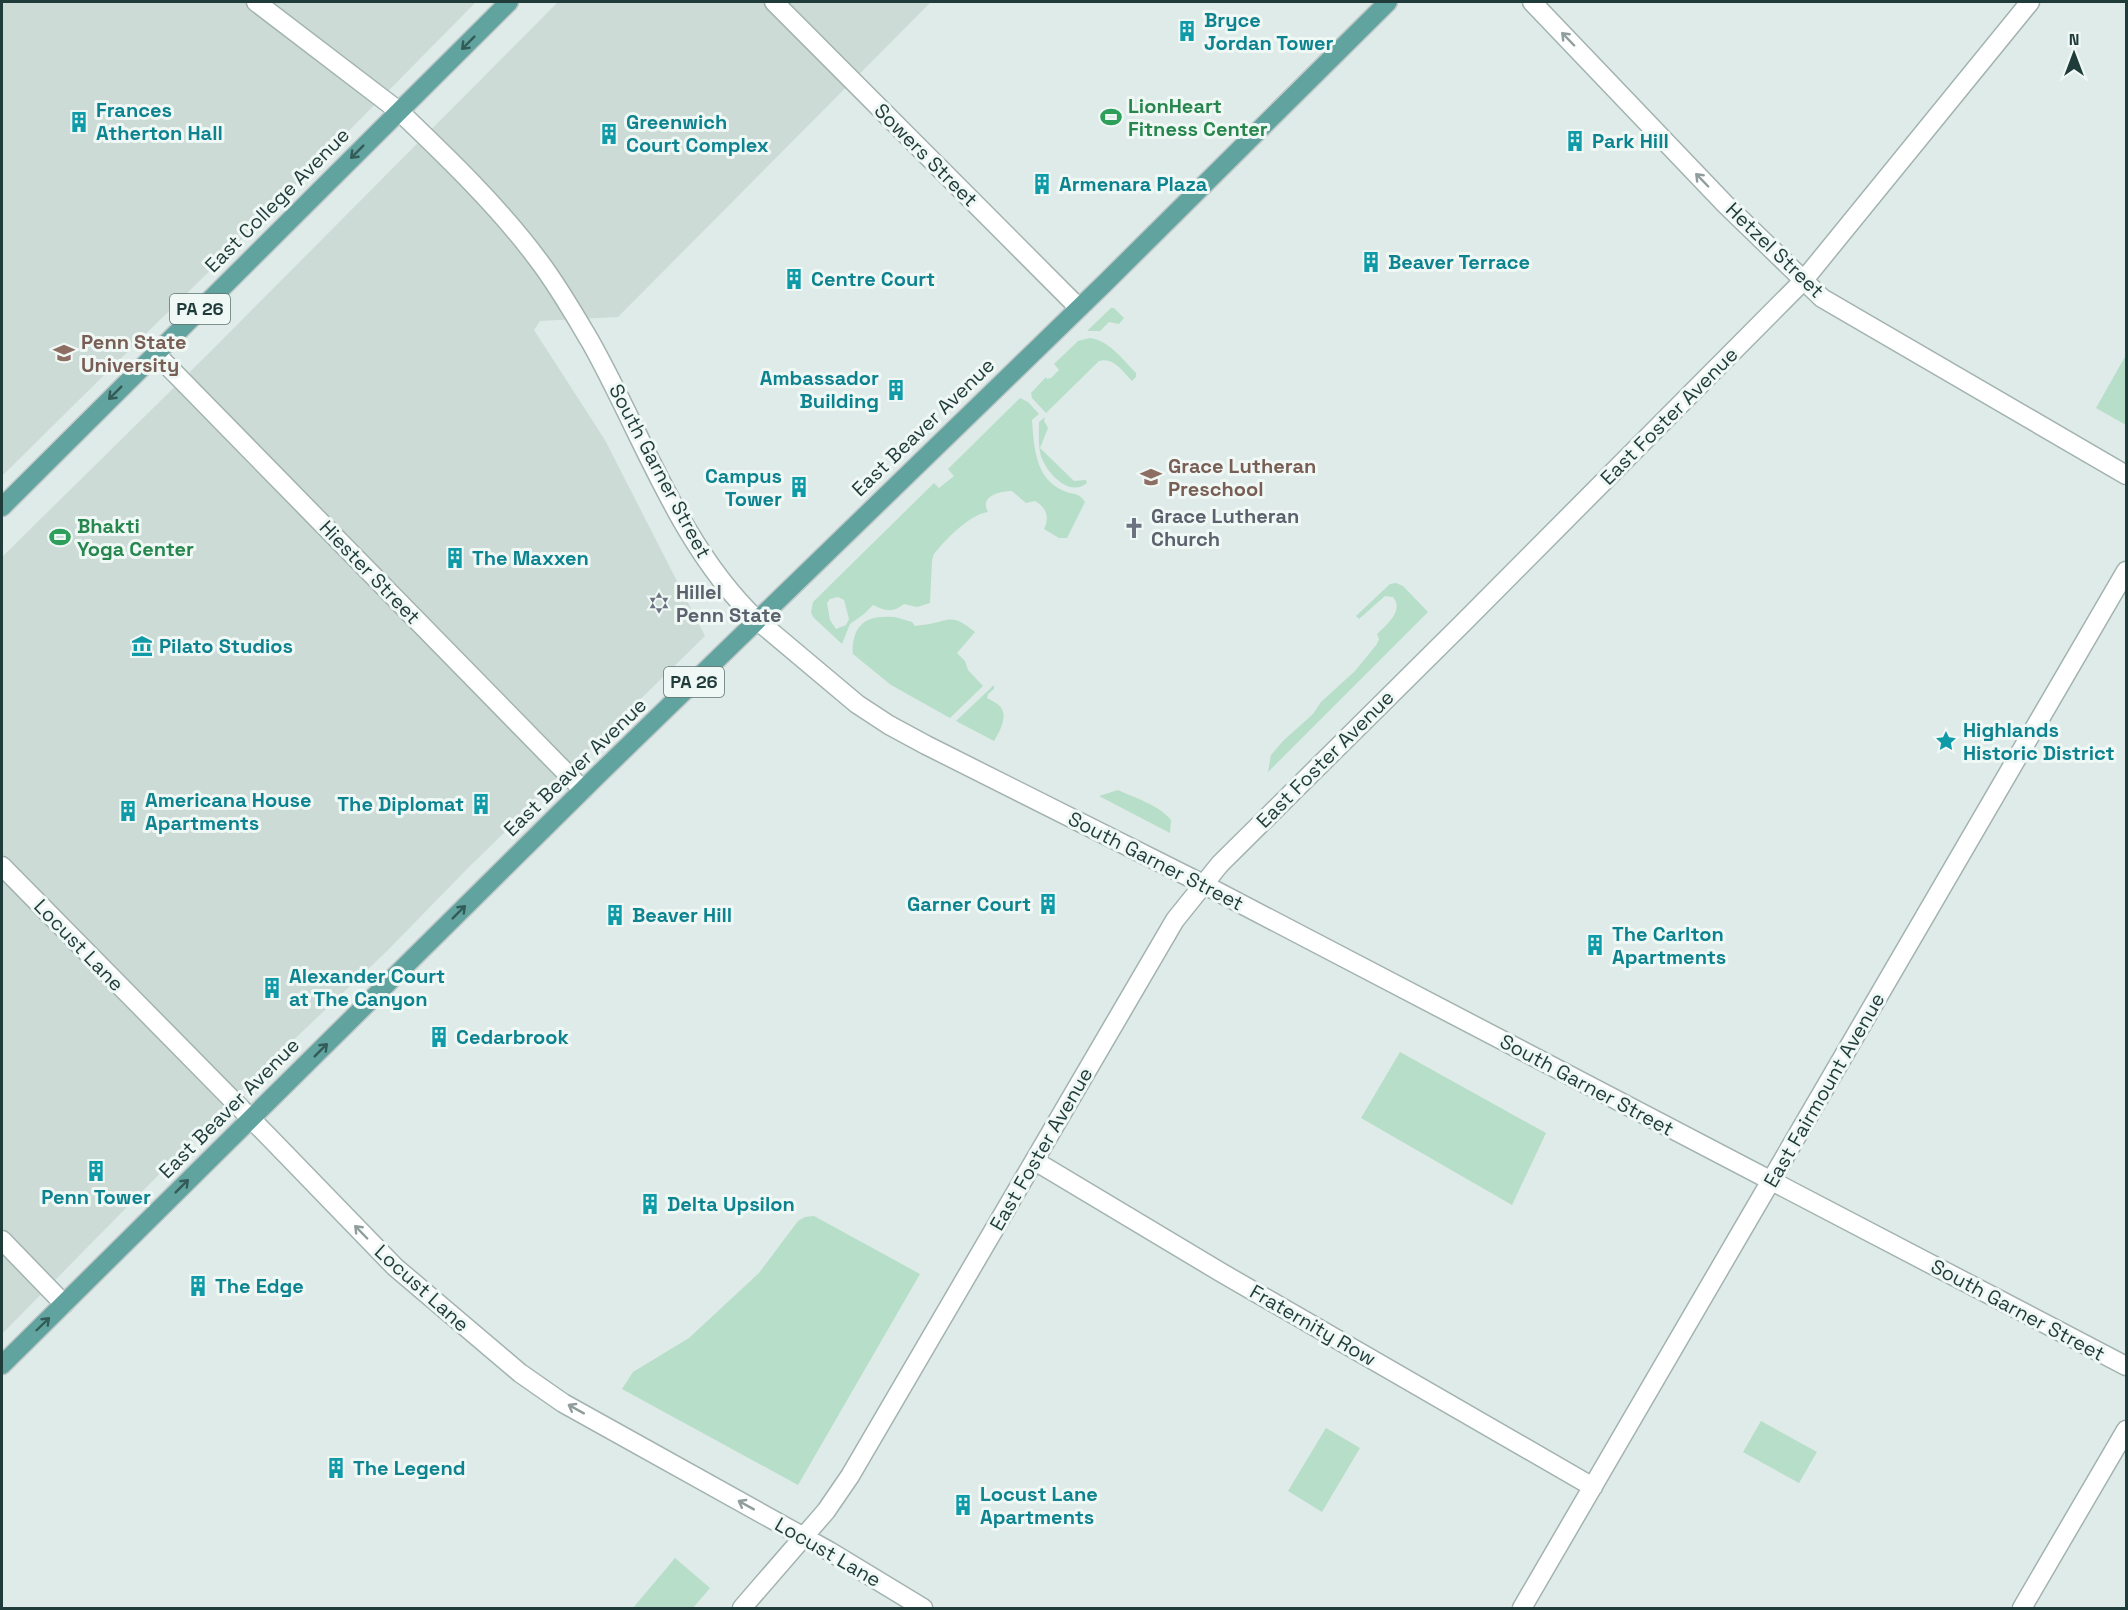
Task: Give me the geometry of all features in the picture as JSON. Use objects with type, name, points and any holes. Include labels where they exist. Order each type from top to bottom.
[{"type":"main road","name":"East College Avenue","points":[[2,507],[509,2]]},
{"type":"main road","name":"East Beaver Avenue","points":[[2,1365],[583,790],[1079,308],[1388,2]]},
{"type":"street","name":"South Garner Street","points":[[256,2],[400,112],[501,216],[551,277],[606,372],[697,544],[722,581],[742,606],[757,620],[840,691],[872,715],[1203,884],[2127,1366]]},
{"type":"street","name":"Sowers Street","points":[[774,2],[1079,308]]},
{"type":"street","name":"Hetzel Street","points":[[1532,2],[1725,204],[1822,298],[2127,476]]},
{"type":"street","name":"East Foster Avenue","points":[[742,1608],[831,1505],[850,1476],[1175,920],[1203,884],[1220,864],[1803,281],[2030,2]]},
{"type":"street","name":"Hiester Street","points":[[156,354],[583,790]]},
{"type":"street","name":"East Fairmount Avenue","points":[[1522,1608],[2127,571]]},
{"type":"street","name":"Locust Lane","points":[[2,866],[395,1268],[520,1373],[563,1402],[804,1536],[923,1608]]},
{"type":"street","name":"Fraternity Row","points":[[1035,1161],[1206,1264],[1593,1487]]},
{"type":"street","points":[[2,1240],[64,1304]]},
{"type":"street","points":[[2022,1608],[2127,1430]]},
{"type":"shaded area","name":"Penn State University","points":[[2,2],[476,2],[251,230],[2,476]]},
{"type":"shaded area","points":[[558,2],[931,2],[618,317],[540,321],[534,330],[605,440],[705,636],[468,868],[388,950],[260,1072],[2,1334],[2,557],[208,354]]},
{"type":"green space","points":[[1111,308],[1114,308],[1124,318],[1119,324],[1109,322],[1100,331],[1087,331]]},
{"type":"green space","points":[[1090,338],[1104,343],[1115,351],[1136,373],[1136,377],[1132,381],[1114,363],[1099,361],[1046,413],[1032,398],[1031,393],[1046,377],[1051,378],[1059,370],[1054,364],[1078,341]]},
{"type":"green space","points":[[2126,355],[2126,425],[2096,408]]},
{"type":"green space","points":[[1020,398],[1028,402],[1039,414],[1032,420],[1035,451],[1047,479],[1054,486],[1078,495],[1085,502],[1067,538],[1059,538],[1044,529],[1047,520],[1046,513],[1035,501],[1026,503],[1012,491],[1002,492],[988,498],[986,507],[988,512],[966,522],[934,554],[930,603],[917,607],[904,604],[889,610],[873,605],[850,624],[842,644],[813,617],[811,612],[813,602],[934,483],[939,488],[954,476],[948,469]],"holes":[[[838,597],[844,600],[849,619],[846,625],[836,629],[830,620],[827,603],[830,599]]]},
{"type":"green space","points":[[1045,417],[1044,421],[1048,428],[1040,448],[1074,481],[1086,480],[1087,483],[1080,487],[1066,485],[1059,481],[1053,476],[1041,456],[1039,444],[1039,422]]},
{"type":"green space","points":[[1396,583],[1403,586],[1428,612],[1268,772],[1271,755],[1313,714],[1321,702],[1355,671],[1377,644],[1379,639],[1377,634],[1396,612],[1396,602],[1393,597],[1385,596],[1359,619],[1356,616],[1390,584]]},
{"type":"green space","points":[[895,617],[912,622],[915,626],[954,620],[975,632],[957,653],[965,661],[968,670],[983,686],[950,718],[891,685],[853,654],[855,635],[862,624],[871,619]]},
{"type":"green space","points":[[994,685],[994,689],[987,698],[1000,707],[1004,716],[994,741],[956,721]]},
{"type":"green space","points":[[1118,790],[1160,810],[1171,820],[1170,833],[1099,796]]},
{"type":"green space","points":[[1400,1052],[1546,1133],[1512,1205],[1361,1118]]},
{"type":"green space","points":[[814,1216],[920,1274],[798,1485],[622,1389],[633,1372],[689,1338],[759,1273],[798,1221]]},
{"type":"green space","points":[[1761,1421],[1817,1452],[1799,1483],[1743,1452]]},
{"type":"green space","points":[[1326,1428],[1360,1448],[1322,1512],[1288,1491]]},
{"type":"green space","points":[[675,1558],[710,1588],[693,1608],[633,1608]]},
{"type":"place","name":"Bryce Jordan Tower","points":[[1187,31]]},
{"type":"place","name":"LionHeart Fitness Center","points":[[1111,117]]},
{"type":"place","name":"Frances Atherton Hall","points":[[79,122]]},
{"type":"place","name":"Greenwich Court Complex","points":[[609,134]]},
{"type":"place","name":"Park Hill","points":[[1575,141]]},
{"type":"place","name":"Armenara Plaza","points":[[1042,184]]},
{"type":"place","name":"Beaver Terrace","points":[[1371,262]]},
{"type":"place","name":"Centre Court","points":[[794,279]]},
{"type":"place","name":"Penn State University","points":[[64,353]]},
{"type":"place","name":"Ambassador Building","points":[[896,390]]},
{"type":"place","name":"Grace Lutheran Preschool","points":[[1151,477]]},
{"type":"place","name":"Campus Tower","points":[[799,487]]},
{"type":"place","name":"Grace Lutheran Church","points":[[1134,528]]},
{"type":"place","name":"Bhakti Yoga Center","points":[[60,537]]},
{"type":"place","name":"The Maxxen","points":[[455,558]]},
{"type":"place","name":"Hillel Penn State","points":[[659,603]]},
{"type":"place","name":"Pilato Studios","points":[[142,646]]},
{"type":"place","name":"Highlands Historic District","points":[[1946,741]]},
{"type":"place","name":"The Diplomat","points":[[481,804]]},
{"type":"place","name":"Americana House Apartments","points":[[128,811]]},
{"type":"place","name":"Garner Court","points":[[1048,904]]},
{"type":"place","name":"Beaver Hill","points":[[615,915]]},
{"type":"place","name":"The Carlton Apartments","points":[[1595,945]]},
{"type":"place","name":"Alexander Court at The Canyon","points":[[272,988]]},
{"type":"place","name":"Cedarbrook","points":[[439,1037]]},
{"type":"place","name":"Penn Tower","points":[[96,1171]]},
{"type":"place","name":"Delta Upsilon","points":[[650,1204]]},
{"type":"place","name":"The Edge","points":[[198,1286]]},
{"type":"place","name":"The Legend","points":[[336,1468]]},
{"type":"place","name":"Locust Lane Apartments","points":[[963,1505]]}]
